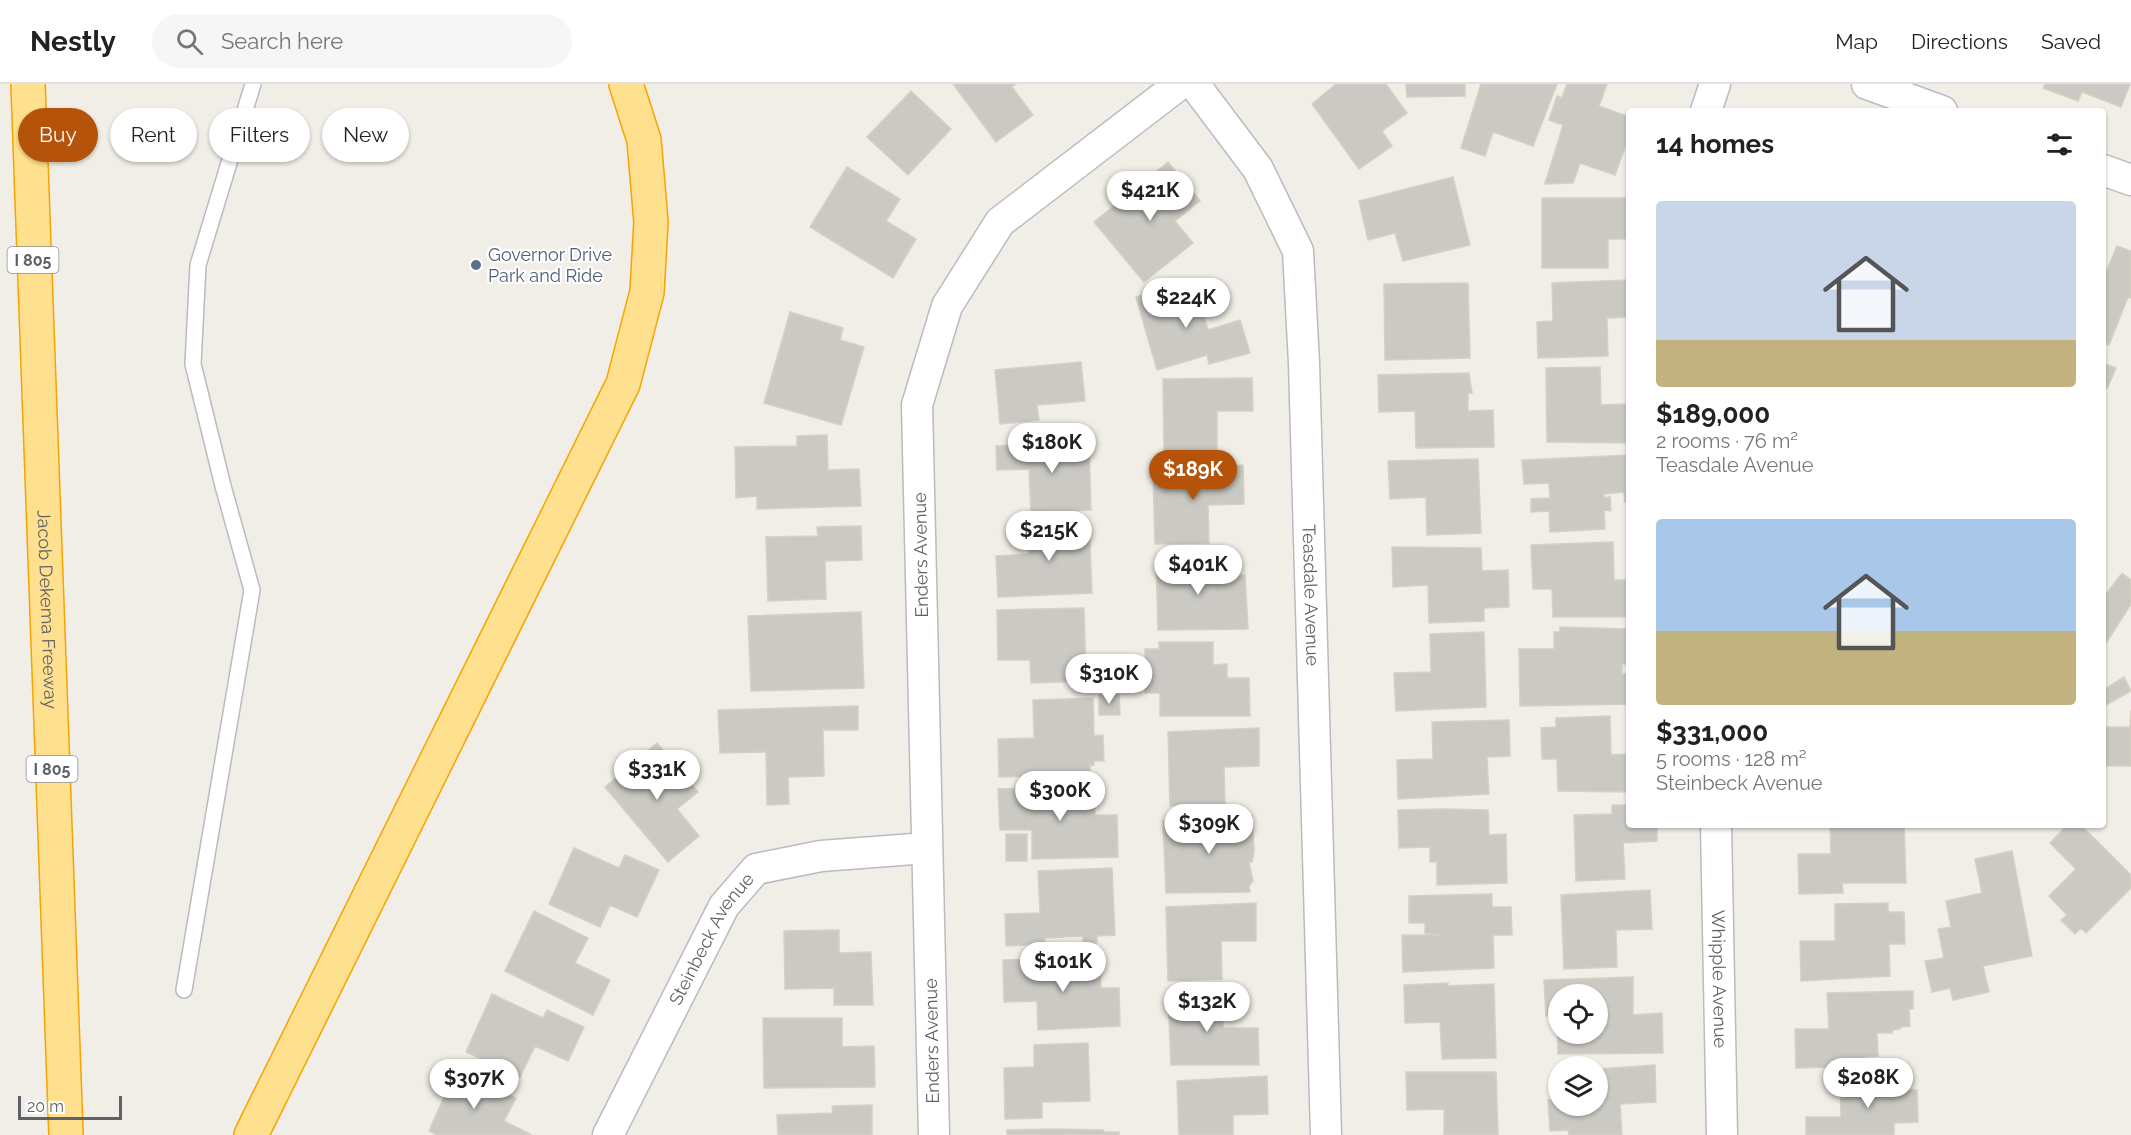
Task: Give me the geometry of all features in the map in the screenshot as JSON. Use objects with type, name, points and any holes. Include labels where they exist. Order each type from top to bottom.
[{"type":"highway","name":"Jacob Dekema Freeway","points":[[28,84],[66,1135]]},
{"type":"highway","points":[[251,1135],[623,384],[647,292],[651,222],[644,140],[626,84]]},
{"type":"street","name":"Enders Avenue","points":[[934,1135],[917,405],[947,306],[1000,222],[1180,84]]},
{"type":"street","name":"Teasdale Avenue","points":[[1194,84],[1258,169],[1298,251],[1305,387],[1326,1135]]},
{"type":"street","points":[[1707,108],[1715,84]]},
{"type":"street","points":[[1868,84],[1934,108]]},
{"type":"street","points":[[2106,171],[2131,180]]},
{"type":"street","name":"Whipple Avenue","points":[[1716,828],[1722,1135]]},
{"type":"street","name":"Steinbeck Avenue","points":[[608,1135],[724,906],[756,869],[821,856],[927,848]]},
{"type":"lane","points":[[184,990],[252,590],[193,364],[198,265],[253,84]]},
{"type":"building","points":[[953,84],[1016,84],[1012,87],[1033,115],[996,142]]},
{"type":"building","points":[[1336,84],[1386,84],[1407,113],[1382,131],[1392,146],[1359,169],[1312,104]]},
{"type":"building","points":[[1406,84],[1465,84],[1465,96],[1407,97]]},
{"type":"building","points":[[1481,84],[1557,84],[1533,146],[1493,132],[1485,156],[1461,148]]},
{"type":"building","points":[[1567,84],[1607,84],[1599,106],[1626,116],[1626,144],[1615,175],[1580,163],[1573,183],[1545,184],[1563,125],[1549,120],[1557,96],[1562,98]]},
{"type":"building","points":[[2045,84],[2130,84],[2121,107],[2082,92],[2078,101],[2043,88]]},
{"type":"building","points":[[911,91],[951,129],[908,175],[867,137]]},
{"type":"building","points":[[1168,162],[1200,201],[1175,221],[1193,243],[1144,282],[1094,222]]},
{"type":"building","points":[[847,167],[900,199],[886,221],[916,239],[893,278],[810,227]]},
{"type":"building","points":[[1453,177],[1470,245],[1403,261],[1395,233],[1368,240],[1359,201]]},
{"type":"building","points":[[1542,198],[1626,198],[1626,239],[1608,239],[1608,268],[1542,268]]},
{"type":"building","points":[[2117,246],[2131,251],[2131,298],[2128,297],[2109,345],[2106,344],[2106,273]]},
{"type":"building","points":[[1193,280],[1208,330],[1240,320],[1250,353],[1209,364],[1207,355],[1157,370],[1136,297]]},
{"type":"building","points":[[1626,280],[1626,317],[1607,318],[1608,356],[1538,358],[1537,322],[1553,321],[1552,283]]},
{"type":"building","points":[[1468,283],[1470,358],[1385,360],[1384,284]]},
{"type":"building","points":[[790,312],[843,328],[840,340],[864,347],[841,425],[764,403]]},
{"type":"building","points":[[1081,362],[1085,401],[1037,405],[1039,420],[1000,424],[995,370]]},
{"type":"building","points":[[2106,364],[2116,368],[2106,388]]},
{"type":"building","points":[[1600,367],[1601,405],[1626,404],[1626,443],[1547,442],[1546,368]]},
{"type":"building","points":[[1469,373],[1472,393],[1468,393],[1468,411],[1493,410],[1494,447],[1416,448],[1415,411],[1379,412],[1378,375]]},
{"type":"building","points":[[1252,378],[1253,411],[1217,411],[1217,452],[1164,453],[1163,379]]},
{"type":"building","points":[[827,435],[828,470],[859,469],[861,506],[757,509],[757,496],[736,498],[735,447],[797,446],[797,436]]},
{"type":"building","points":[[1089,443],[1091,510],[1031,512],[1029,469],[997,470],[996,446]]},
{"type":"building","points":[[1626,455],[1626,502],[1624,492],[1604,494],[1604,498],[1610,497],[1611,511],[1604,510],[1605,529],[1550,532],[1549,511],[1531,512],[1531,499],[1550,498],[1549,483],[1524,484],[1522,460]]},
{"type":"building","points":[[1478,459],[1481,533],[1427,535],[1426,497],[1390,499],[1388,461]]},
{"type":"building","points":[[1243,465],[1244,504],[1208,505],[1209,543],[1155,544],[1153,471]]},
{"type":"building","points":[[1089,521],[1092,593],[998,597],[996,556],[1029,554],[1028,523]]},
{"type":"building","points":[[861,526],[862,560],[825,561],[826,599],[768,601],[766,537],[818,536],[817,527]]},
{"type":"building","points":[[1613,542],[1614,580],[1626,580],[1626,617],[1553,617],[1552,589],[1533,589],[1531,545]]},
{"type":"building","points":[[1392,547],[1481,548],[1482,571],[1508,570],[1509,607],[1484,608],[1484,621],[1429,623],[1428,585],[1393,587]]},
{"type":"building","points":[[1211,554],[1211,576],[1245,575],[1248,629],[1158,630],[1156,556]]},
{"type":"building","points":[[2122,573],[2131,580],[2131,604],[2106,643],[2106,592]]},
{"type":"building","points":[[1084,608],[1086,681],[1031,683],[1030,660],[998,660],[997,610]]},
{"type":"building","points":[[861,612],[864,688],[751,691],[748,616]]},
{"type":"building","points":[[1560,627],[1626,629],[1626,664],[1622,664],[1622,674],[1626,674],[1626,704],[1520,706],[1519,649],[1554,649],[1554,632],[1560,632]]},
{"type":"building","points":[[1484,632],[1486,707],[1396,711],[1394,673],[1431,672],[1430,634]]},
{"type":"building","points":[[1159,642],[1213,642],[1213,665],[1227,664],[1227,678],[1249,678],[1250,716],[1160,716],[1160,693],[1145,693],[1145,649],[1159,649]]},
{"type":"building","points":[[2124,677],[2131,691],[2106,705],[2106,688]]},
{"type":"building","points":[[1099,695],[1119,695],[1120,715],[1099,715]]},
{"type":"building","points":[[1093,698],[1094,736],[1103,735],[1104,761],[1094,761],[1094,765],[1090,766],[1090,775],[999,777],[998,739],[1034,738],[1033,700]]},
{"type":"building","points":[[858,706],[858,730],[823,730],[824,776],[788,777],[789,804],[767,805],[766,752],[720,753],[718,710]]},
{"type":"building","points":[[2131,710],[2131,766],[2106,766],[2106,727],[2130,727]]},
{"type":"building","points":[[1610,716],[1611,755],[1626,754],[1626,792],[1558,791],[1557,759],[1542,759],[1541,728],[1556,727],[1556,718]]},
{"type":"building","points":[[1509,720],[1510,756],[1487,757],[1489,794],[1398,799],[1397,760],[1433,759],[1432,722]]},
{"type":"building","points":[[1259,728],[1259,766],[1224,767],[1225,805],[1170,806],[1168,732]]},
{"type":"building","points":[[657,743],[698,792],[677,809],[699,836],[668,862],[605,787]]},
{"type":"building","points":[[1094,787],[1095,815],[1117,815],[1118,857],[1032,859],[1032,830],[1000,830],[998,789]]},
{"type":"building","points":[[1612,805],[1626,805],[1626,828],[1657,828],[1657,841],[1623,843],[1625,879],[1576,881],[1574,815],[1612,814]]},
{"type":"building","points":[[1398,810],[1488,810],[1489,835],[1506,834],[1507,883],[1437,885],[1437,862],[1430,862],[1430,847],[1399,848]]},
{"type":"building","points":[[1252,815],[1254,852],[1252,862],[1249,862],[1253,881],[1249,886],[1250,892],[1166,893],[1163,821]]},
{"type":"building","points":[[1830,828],[1904,828],[1906,883],[1842,883],[1843,893],[1799,894],[1798,854],[1831,854]]},
{"type":"building","points":[[2064,828],[2084,828],[2131,875],[2131,888],[2086,933],[2081,928],[2075,934],[2061,920],[2067,915],[2049,896],[2076,869],[2050,843]]},
{"type":"building","points":[[1006,834],[1027,834],[1027,861],[1006,861]]},
{"type":"building","points":[[574,848],[619,868],[625,855],[659,870],[637,917],[610,905],[600,927],[549,904]]},
{"type":"building","points":[[2012,851],[2032,956],[1983,966],[1989,992],[1953,1000],[1950,988],[1932,992],[1925,961],[1944,958],[1938,929],[1951,927],[1946,901],[1982,893],[1975,859]]},
{"type":"building","points":[[1112,868],[1115,935],[1097,936],[1097,943],[1083,943],[1083,936],[1044,938],[1045,944],[1006,946],[1005,914],[1040,913],[1038,871]]},
{"type":"building","points":[[1650,890],[1652,929],[1616,930],[1617,967],[1564,969],[1561,895]]},
{"type":"building","points":[[1492,894],[1492,907],[1511,907],[1512,935],[1493,935],[1494,968],[1403,972],[1402,935],[1440,935],[1425,933],[1425,923],[1409,923],[1409,896]]},
{"type":"building","points":[[1256,903],[1256,941],[1221,941],[1222,979],[1168,981],[1166,907]]},
{"type":"building","points":[[1888,903],[1888,912],[1904,912],[1905,944],[1889,944],[1890,976],[1801,981],[1800,941],[1835,941],[1835,904]]},
{"type":"building","points":[[534,911],[588,938],[575,963],[610,980],[593,1015],[505,971]]},
{"type":"building","points":[[839,930],[839,953],[871,952],[873,1005],[834,1005],[834,988],[785,989],[784,931]]},
{"type":"building","points":[[1100,959],[1101,988],[1119,988],[1120,1026],[1038,1030],[1037,1001],[1004,1002],[1003,960]]},
{"type":"building","points":[[1633,977],[1633,1015],[1662,1013],[1663,1053],[1558,1054],[1558,1044],[1608,1044],[1608,984],[1548,984],[1548,1016],[1546,1016],[1544,980]]},
{"type":"building","points":[[1448,983],[1448,986],[1494,984],[1496,1058],[1442,1059],[1440,1022],[1405,1023],[1404,985]]},
{"type":"building","points":[[1222,991],[1223,1028],[1258,1028],[1259,1065],[1171,1065],[1168,993]]},
{"type":"building","points":[[1913,991],[1913,1009],[1909,1009],[1910,1026],[1900,1027],[1892,1033],[1877,1033],[1878,1056],[1864,1057],[1865,1071],[1837,1071],[1837,1067],[1796,1068],[1795,1029],[1829,1029],[1827,993]]},
{"type":"building","points":[[492,994],[543,1018],[547,1010],[584,1027],[568,1061],[535,1046],[520,1077],[466,1052]]},
{"type":"building","points":[[763,1018],[842,1018],[842,1047],[874,1046],[875,1087],[764,1088]]},
{"type":"building","points":[[1088,1043],[1090,1101],[1042,1102],[1042,1118],[1005,1119],[1004,1068],[1034,1067],[1034,1045]]},
{"type":"building","points":[[1655,1065],[1656,1102],[1620,1104],[1622,1135],[1569,1135],[1568,1130],[1550,1131],[1549,1116],[1608,1116],[1608,1068]]},
{"type":"building","points":[[456,1070],[516,1098],[504,1121],[532,1135],[437,1135],[429,1131]]},
{"type":"building","points":[[1406,1072],[1496,1072],[1498,1135],[1444,1135],[1444,1109],[1407,1110]]},
{"type":"building","points":[[1267,1076],[1268,1114],[1233,1115],[1233,1135],[1179,1135],[1177,1081]]},
{"type":"building","points":[[1894,1078],[1894,1090],[1917,1090],[1918,1122],[1894,1123],[1894,1135],[1806,1135],[1806,1117],[1841,1117],[1840,1079]]},
{"type":"building","points":[[872,1105],[872,1135],[778,1135],[777,1115],[833,1113],[832,1106]]},
{"type":"building","points":[[1007,1130],[1103,1130],[1104,1132],[1119,1132],[1119,1135],[1007,1135]]},
{"type":"place","name":"Governor Drive Park and Ride","points":[[476,265]]}]
